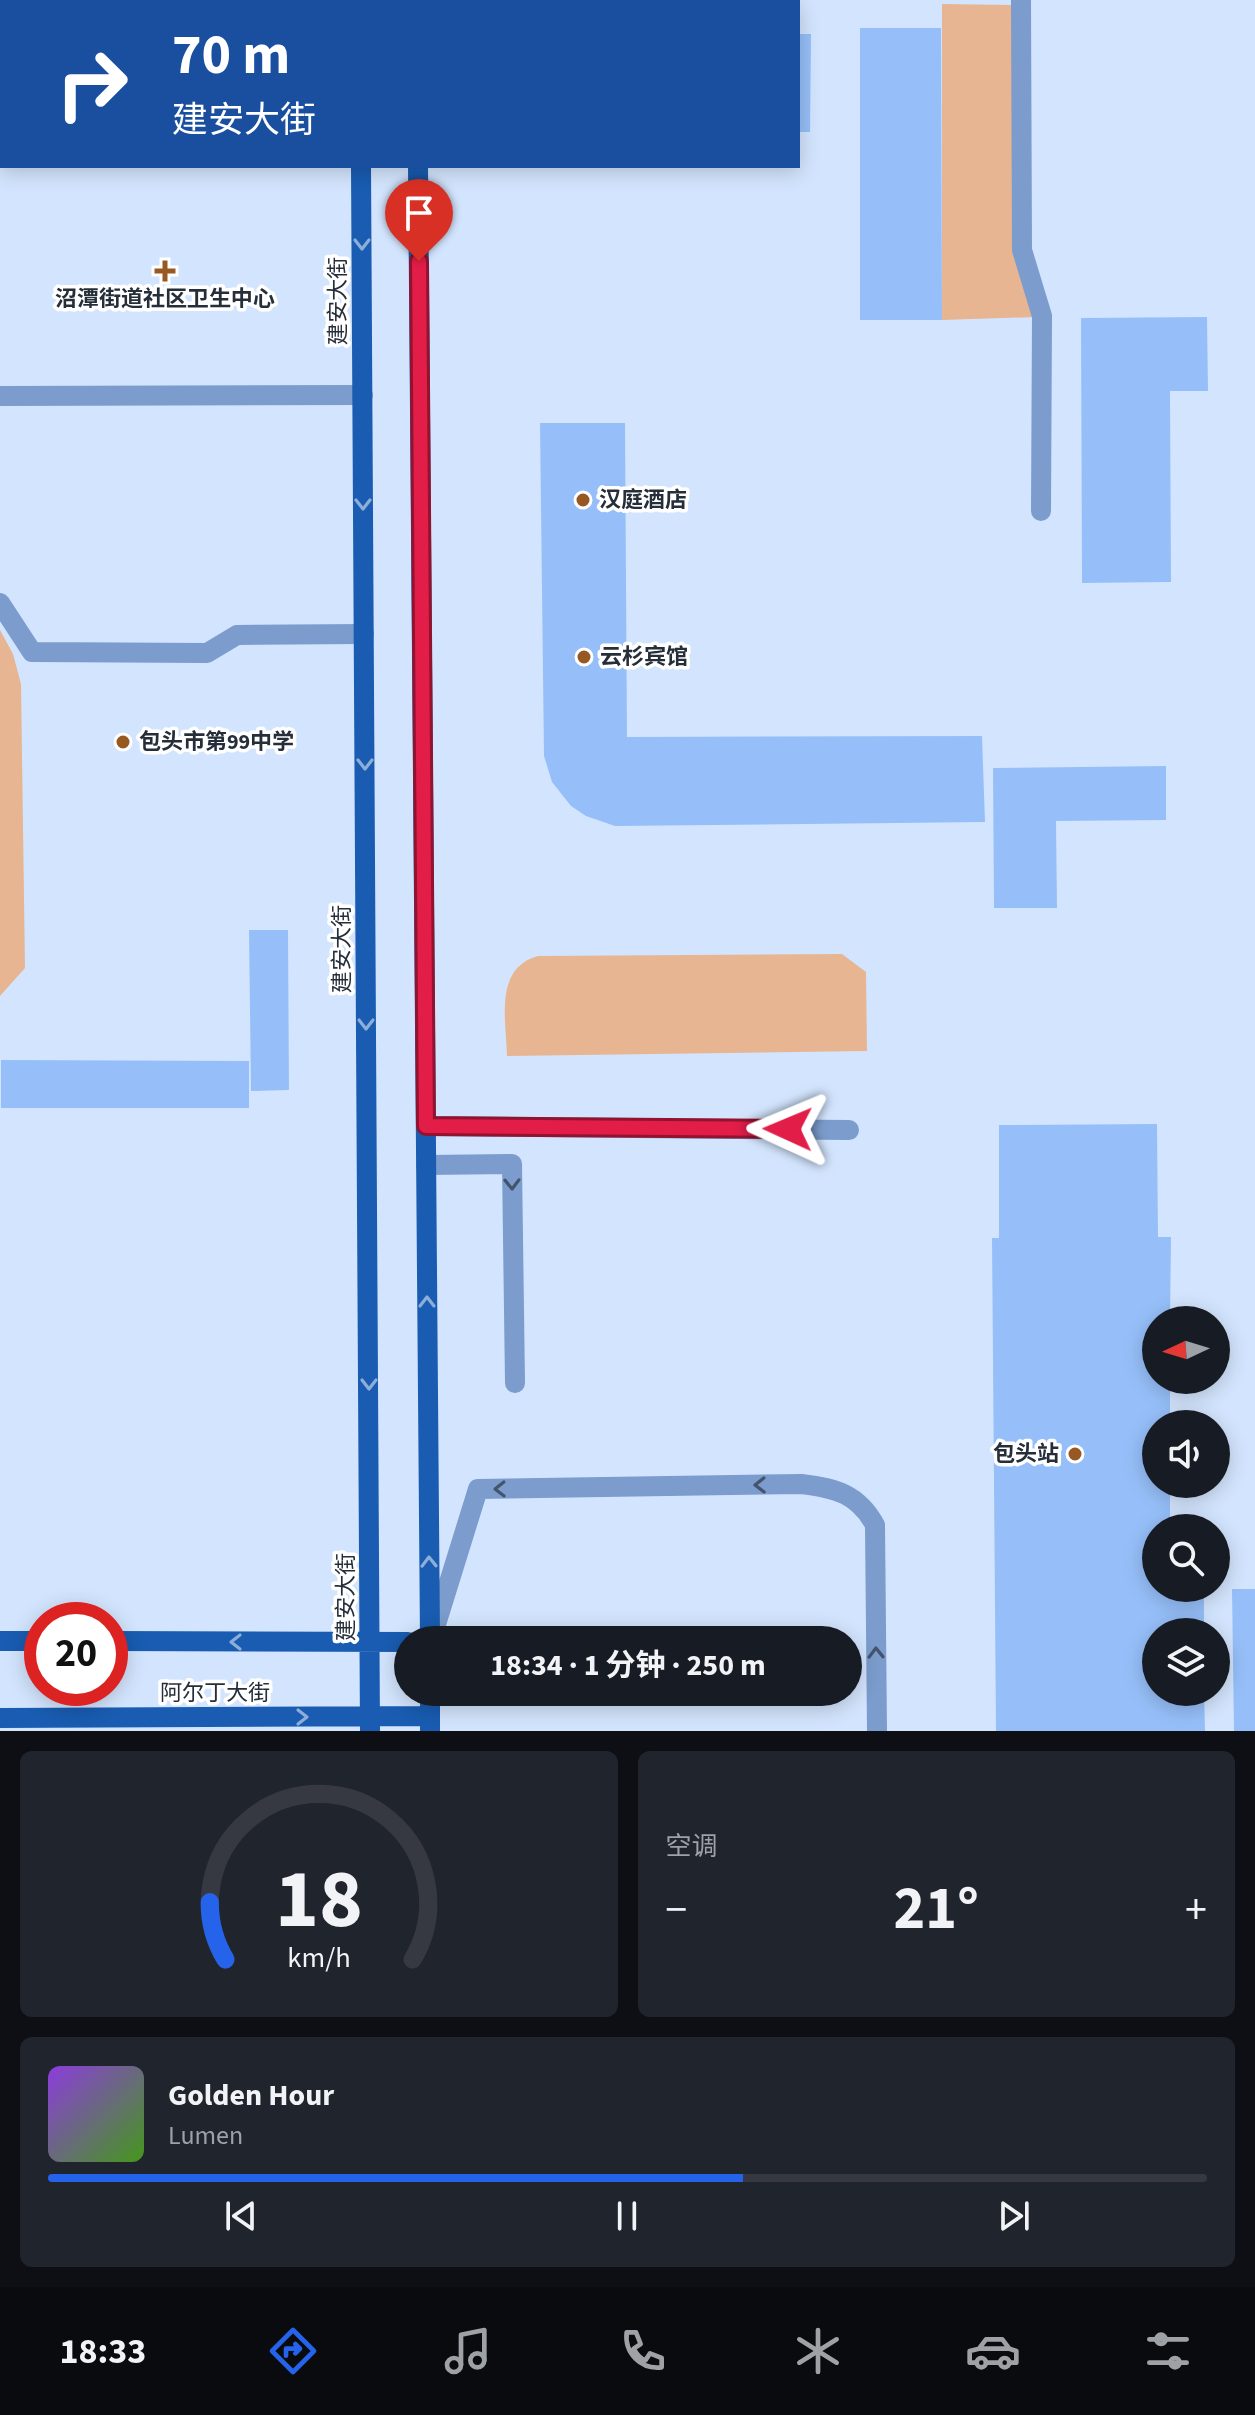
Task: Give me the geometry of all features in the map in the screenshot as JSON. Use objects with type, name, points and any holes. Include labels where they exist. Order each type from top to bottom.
[{"type":"main road","name":"建安大街","points":[[361,168],[370,1724]]},
{"type":"main road","points":[[418,168],[430,1626]]},
{"type":"main road","points":[[0,1641],[24,1641]]},
{"type":"main road","points":[[128,1641],[394,1642]]},
{"type":"main road","name":"阿尔丁大街","points":[[0,1718],[430,1724]]},
{"type":"lane","points":[[1021,0],[1022,250],[1042,316],[1041,511]]},
{"type":"lane","points":[[0,396],[363,395]]},
{"type":"lane","points":[[0,603],[32,652],[207,653],[237,635],[364,634]]},
{"type":"lane","points":[[426,1126],[849,1130]]},
{"type":"lane","points":[[426,1165],[512,1164],[515,1383]]},
{"type":"lane","points":[[434,1626],[478,1489],[801,1484],[828,1487],[850,1495],[865,1507],[875,1525],[877,1731]]},
{"type":"shaded area","points":[[942,4],[1012,5],[1036,317],[942,320]]},
{"type":"shaded area","points":[[0,630],[13,654],[21,684],[25,968],[0,996]]},
{"type":"shaded area","points":[[842,954],[866,972],[867,1051],[507,1056],[505,1011],[509,983],[514,971],[538,956]]},
{"type":"building","points":[[860,28],[941,28],[942,320],[860,320]]},
{"type":"building","points":[[800,34],[811,34],[810,132],[800,132]]},
{"type":"building","points":[[1207,317],[1208,391],[1170,391],[1171,582],[1082,583],[1081,318]]},
{"type":"building","name":"云杉宾馆","points":[[540,423],[625,423],[627,737],[982,736],[985,822],[615,826],[586,816],[571,806],[552,782],[544,756]]},
{"type":"building","points":[[1166,766],[1166,820],[1056,821],[1057,908],[994,908],[993,768]]},
{"type":"building","points":[[249,930],[288,930],[289,1090],[251,1091]]},
{"type":"building","points":[[1,1060],[249,1061],[249,1108],[1,1108]]},
{"type":"building","name":"包头站","points":[[1157,1124],[1158,1237],[1171,1237],[1170,1306],[1142,1306],[1142,1394],[1170,1394],[1170,1410],[1142,1410],[1142,1498],[1170,1498],[1170,1514],[1142,1514],[1142,1602],[1204,1602],[1204,1618],[1142,1618],[1142,1706],[1204,1706],[1205,1731],[996,1731],[992,1238],[999,1238],[999,1125]]},
{"type":"building","points":[[1232,1589],[1255,1589],[1255,1731],[1234,1731]]},
{"type":"place","name":"沼潭街道社区卫生中心","points":[[165,271]]},
{"type":"place","name":"汉庭酒店","points":[[583,500]]},
{"type":"place","name":"云杉宾馆","points":[[584,657]]},
{"type":"place","name":"包头市第99中学","points":[[123,742]]},
{"type":"place","name":"包头站","points":[[1075,1454]]},
{"type":"route","points":[[419,261],[426,1126],[788,1129]]}]
